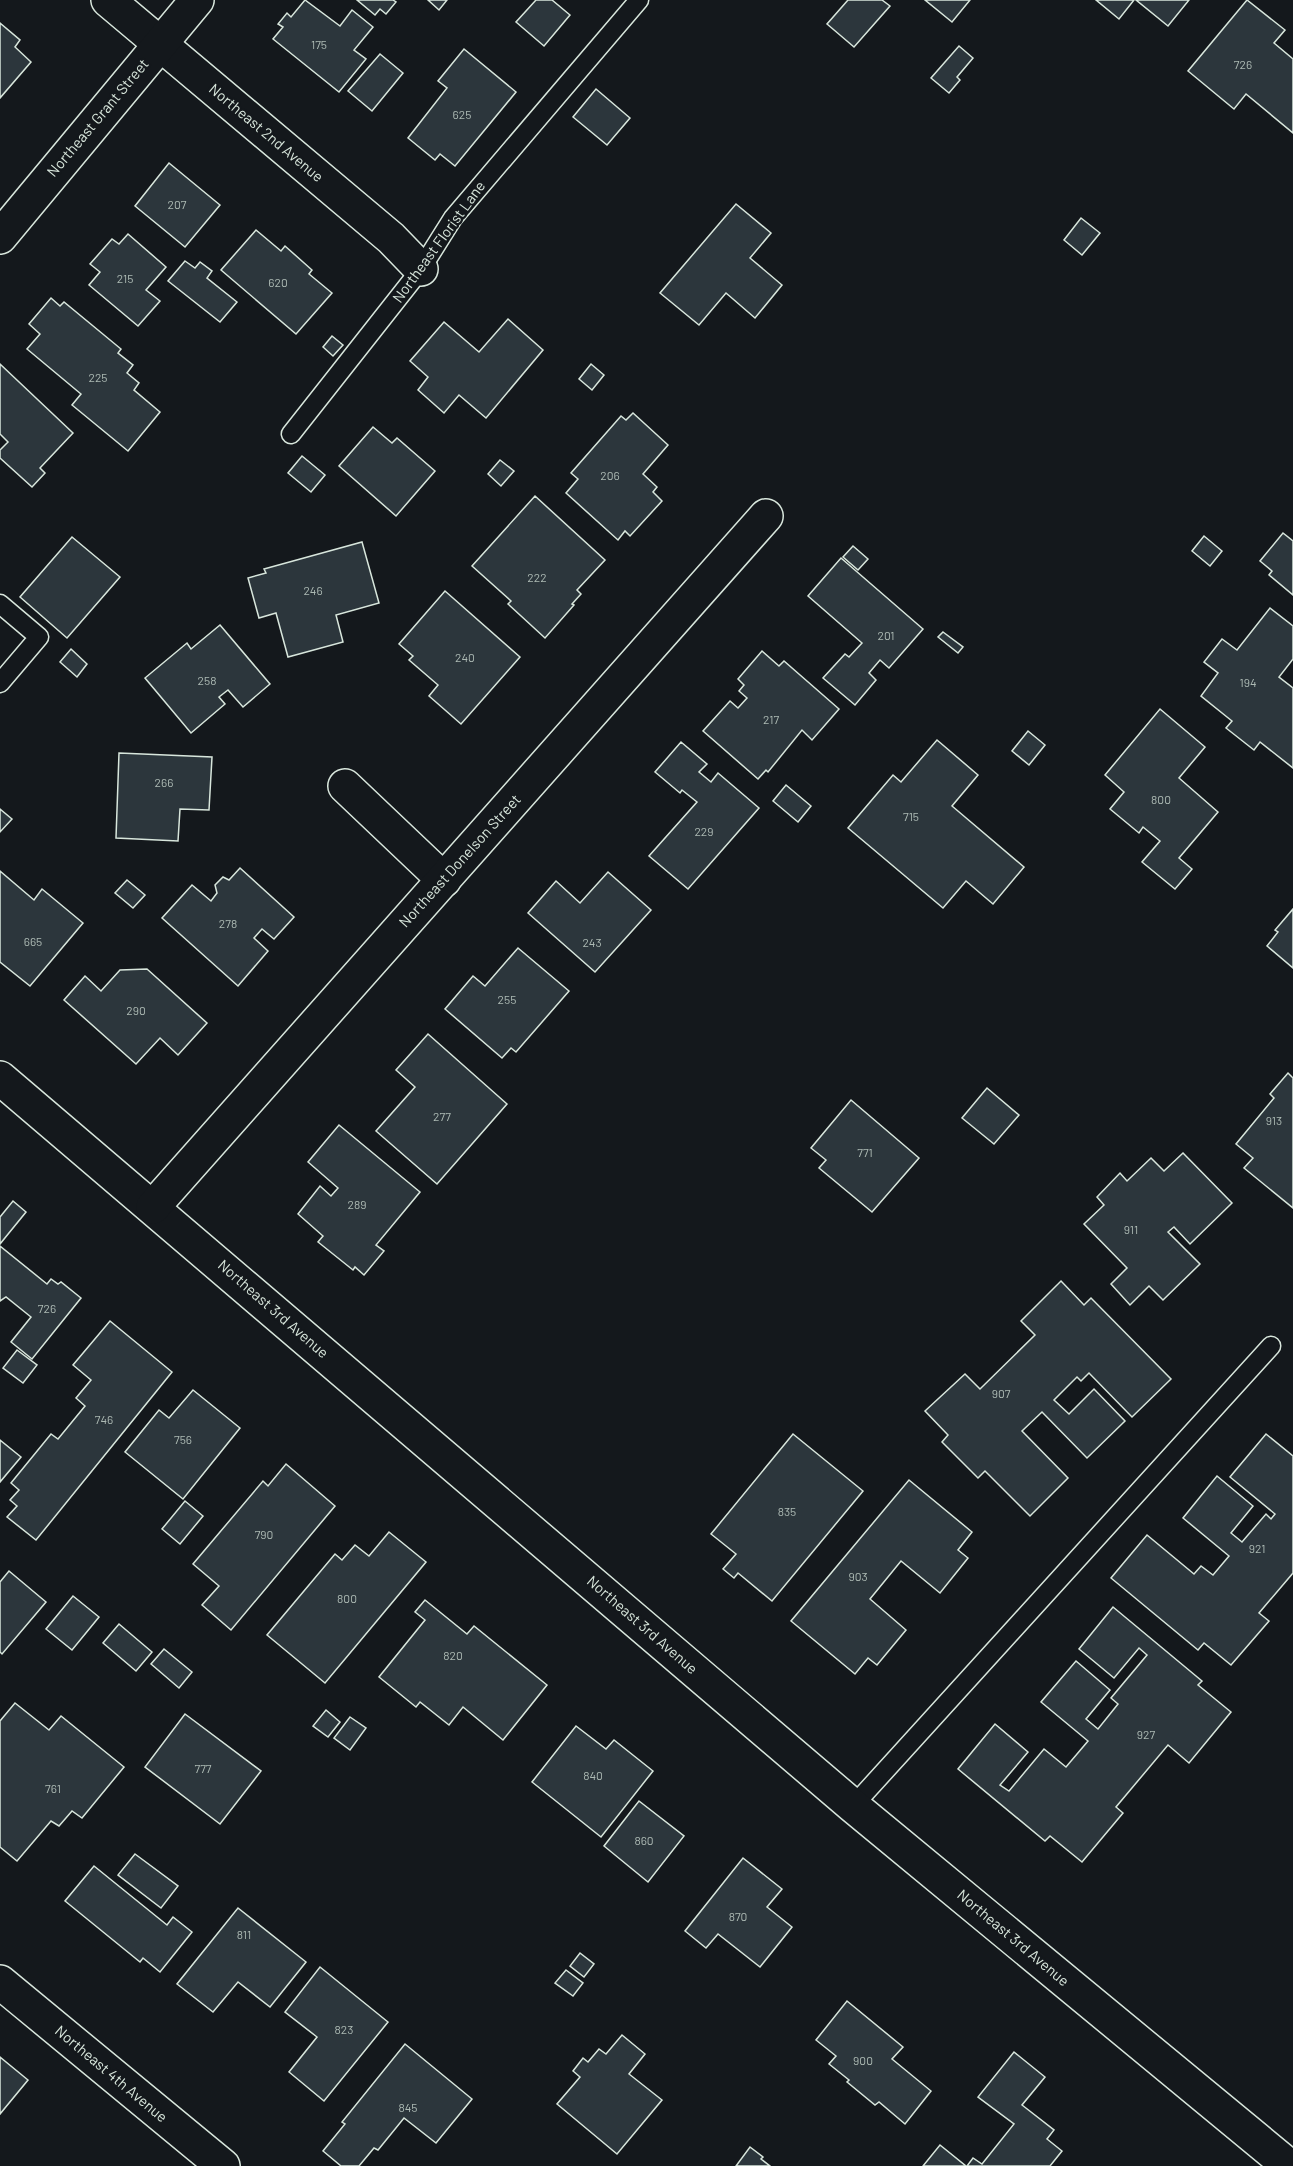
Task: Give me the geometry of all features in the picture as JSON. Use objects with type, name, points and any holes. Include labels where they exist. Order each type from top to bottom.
[{"type":"street","name":"Northeast 2nd Avenue","points":[[108,0],[391,238],[421,269]]},
{"type":"street","name":"Northeast Grant Street","points":[[0,237],[197,0]]},
{"type":"street","name":"Northeast Donelson Street","points":[[153,1207],[766,516]]},
{"type":"street","points":[[345,786],[444,880]]},
{"type":"street","name":"Northeast 3rd Avenue","points":[[0,1078],[853,1806],[1289,2166]]},
{"type":"street","name":"Northeast 4th Avenue","points":[[0,1982],[223,2166]]},
{"type":"lane","name":"Northeast Florist Lane","points":[[291,434],[421,269],[467,201],[639,0]]},
{"type":"lane","points":[[0,604],[39,637],[0,683]]},
{"type":"lane","points":[[853,1806],[1271,1346]]},
{"type":"building","points":[[305,0],[340,26],[352,10],[373,27],[354,50],[366,59],[339,92],[273,39],[283,27],[278,24],[287,13],[291,17]]},
{"type":"building","points":[[357,0],[393,0],[396,2],[386,14],[380,9],[375,15]]},
{"type":"building","points":[[428,0],[447,0],[439,10]]},
{"type":"building","points":[[536,0],[552,0],[570,15],[544,46],[516,22]]},
{"type":"building","points":[[848,0],[882,0],[890,6],[854,47],[827,24]]},
{"type":"building","points":[[925,0],[970,0],[952,22]]},
{"type":"building","points":[[1096,0],[1134,0],[1119,19]]},
{"type":"building","points":[[1136,0],[1189,0],[1168,26]]},
{"type":"building","points":[[1247,0],[1285,30],[1274,43],[1293,59],[1293,133],[1246,94],[1234,109],[1188,71]]},
{"type":"building","points":[[0,23],[20,40],[15,47],[31,62],[0,98]]},
{"type":"building","points":[[959,46],[973,58],[957,77],[960,80],[949,93],[931,78]]},
{"type":"building","points":[[464,49],[516,92],[455,166],[440,154],[435,160],[408,138],[447,88],[438,81]]},
{"type":"building","points":[[380,54],[403,73],[372,111],[348,91]]},
{"type":"building","points":[[596,89],[630,118],[607,145],[573,117]]},
{"type":"building","points":[[169,163],[220,205],[185,247],[135,206]]},
{"type":"building","points":[[736,204],[771,233],[750,258],[782,285],[755,318],[726,293],[699,325],[660,293]]},
{"type":"building","points":[[1081,218],[1100,233],[1082,255],[1064,240]]},
{"type":"building","points":[[256,230],[281,251],[285,246],[312,270],[309,274],[332,293],[296,334],[221,270]]},
{"type":"building","points":[[128,234],[166,267],[146,290],[160,301],[138,326],[89,285],[100,272],[90,264],[112,239],[119,244]]},
{"type":"building","points":[[185,261],[195,268],[200,262],[212,271],[207,278],[237,302],[220,322],[168,281]]},
{"type":"building","points":[[51,298],[60,306],[64,302],[121,349],[118,353],[133,365],[127,373],[139,383],[134,390],[160,412],[128,451],[72,405],[81,394],[27,349],[40,334],[29,324]]},
{"type":"building","points":[[508,319],[543,350],[486,418],[459,395],[444,413],[418,390],[428,377],[410,361],[444,322],[479,352]]},
{"type":"building","points":[[332,336],[343,345],[333,356],[323,347]]},
{"type":"building","points":[[0,364],[73,433],[40,468],[45,473],[32,487],[0,458],[0,450],[8,442],[0,434]]},
{"type":"building","points":[[591,364],[604,375],[592,390],[579,379]]},
{"type":"building","points":[[633,413],[668,445],[643,474],[657,487],[653,492],[662,501],[630,536],[625,531],[618,540],[566,493],[578,479],[571,473],[621,416],[626,420]]},
{"type":"building","points":[[373,427],[392,443],[397,438],[435,471],[396,516],[339,466]]},
{"type":"building","points":[[302,456],[325,475],[311,492],[288,473]]},
{"type":"building","points":[[500,460],[514,471],[501,486],[488,474]]},
{"type":"building","points":[[535,496],[605,560],[577,590],[581,594],[572,604],[574,605],[545,638],[508,604],[511,601],[472,566]]},
{"type":"building","points":[[1283,533],[1293,541],[1293,595],[1269,575],[1272,571],[1260,561]]},
{"type":"building","points":[[1204,536],[1222,551],[1210,566],[1192,551]]},
{"type":"building","points":[[72,537],[120,577],[67,638],[20,597]]},
{"type":"building","points":[[362,542],[379,603],[336,615],[343,642],[288,657],[276,613],[259,618],[248,578],[266,573],[264,569]]},
{"type":"building","points":[[853,546],[868,559],[858,570],[843,557]]},
{"type":"building","points":[[841,558],[923,629],[889,668],[880,660],[869,673],[876,680],[855,705],[823,678],[845,654],[849,657],[862,643],[808,596]]},
{"type":"building","points":[[445,591],[520,657],[461,724],[429,696],[438,685],[409,660],[413,656],[399,644]]},
{"type":"building","points":[[1270,608],[1293,626],[1293,659],[1279,677],[1293,688],[1293,768],[1260,742],[1254,750],[1226,728],[1232,721],[1201,696],[1218,673],[1204,662],[1222,639],[1237,650]]},
{"type":"building","points":[[220,625],[270,684],[243,707],[228,690],[219,697],[225,704],[191,733],[145,678],[187,643],[191,649]]},
{"type":"building","points":[[943,632],[963,647],[958,653],[938,637]]},
{"type":"building","points":[[71,649],[87,664],[77,677],[60,662]]},
{"type":"building","points":[[762,651],[779,666],[784,661],[839,709],[812,740],[802,730],[768,772],[766,770],[758,779],[703,731],[730,701],[738,708],[747,698],[739,691],[744,685],[738,679]]},
{"type":"building","points":[[1160,709],[1205,747],[1179,778],[1218,812],[1179,858],[1192,869],[1175,889],[1142,862],[1160,841],[1143,827],[1139,833],[1110,809],[1124,792],[1105,775]]},
{"type":"building","points":[[1028,731],[1045,745],[1029,765],[1012,751]]},
{"type":"building","points":[[937,740],[978,775],[952,806],[1024,867],[993,904],[966,881],[943,908],[848,828],[893,775],[901,782]]},
{"type":"building","points":[[681,742],[707,764],[699,772],[711,782],[718,773],[759,808],[688,889],[649,856],[697,802],[682,790],[680,793],[655,772]]},
{"type":"building","points":[[119,753],[212,757],[209,810],[180,809],[178,841],[116,838]]},
{"type":"building","points":[[786,785],[811,806],[798,822],[773,801]]},
{"type":"building","points":[[0,809],[12,819],[0,832]]},
{"type":"building","points":[[240,868],[294,917],[274,939],[262,929],[254,938],[268,951],[238,986],[162,918],[192,885],[211,901],[217,893],[215,885],[223,877],[229,880]]},
{"type":"building","points":[[0,871],[34,900],[42,889],[83,923],[30,986],[0,962]]},
{"type":"building","points":[[608,872],[651,910],[595,972],[528,913],[556,881],[580,903]]},
{"type":"building","points":[[127,880],[145,895],[133,908],[115,893]]},
{"type":"building","points":[[1293,909],[1293,968],[1267,946],[1278,932],[1275,930]]},
{"type":"building","points":[[518,948],[569,991],[516,1052],[511,1048],[502,1058],[445,1009],[473,976],[485,986]]},
{"type":"building","points":[[147,969],[207,1023],[178,1055],[160,1038],[136,1064],[64,1000],[85,976],[101,991],[120,970]]},
{"type":"building","points":[[428,1034],[507,1104],[437,1184],[376,1131],[415,1087],[396,1070]]},
{"type":"building","points":[[1288,1073],[1293,1078],[1293,1208],[1244,1168],[1253,1158],[1236,1144],[1274,1098],[1270,1094]]},
{"type":"building","points":[[987,1088],[1019,1115],[994,1144],[962,1118]]},
{"type":"building","points":[[851,1100],[919,1158],[872,1212],[819,1168],[826,1160],[811,1148]]},
{"type":"building","points":[[339,1125],[420,1192],[376,1245],[384,1251],[364,1275],[355,1267],[353,1270],[318,1242],[323,1236],[298,1214],[320,1186],[331,1196],[338,1188],[308,1162]]},
{"type":"building","points":[[1183,1153],[1232,1203],[1190,1244],[1174,1227],[1168,1232],[1200,1264],[1163,1300],[1149,1286],[1130,1305],[1111,1284],[1127,1268],[1084,1224],[1104,1205],[1097,1197],[1120,1173],[1127,1181],[1151,1158],[1164,1171]]},
{"type":"building","points":[[13,1201],[26,1212],[0,1244],[0,1217]]},
{"type":"building","points":[[0,1246],[47,1284],[51,1279],[58,1284],[61,1282],[81,1298],[32,1359],[11,1342],[31,1317],[6,1297],[0,1301]]},
{"type":"building","points":[[1061,1281],[1084,1305],[1091,1298],[1171,1379],[1132,1417],[1089,1373],[1081,1381],[1077,1377],[1054,1400],[1069,1414],[1094,1389],[1125,1421],[1087,1458],[1042,1412],[1022,1431],[1068,1478],[1030,1516],[985,1471],[978,1478],[942,1442],[948,1435],[925,1411],[965,1374],[980,1389],[1035,1335],[1021,1321]]},
{"type":"building","points":[[110,1321],[172,1372],[36,1540],[7,1517],[17,1506],[10,1500],[19,1490],[11,1483],[51,1434],[58,1439],[85,1406],[76,1398],[91,1380],[73,1365]]},
{"type":"building","points":[[17,1350],[37,1365],[23,1383],[3,1368]]},
{"type":"building","points":[[193,1390],[240,1428],[183,1499],[125,1452],[159,1410],[169,1418]]},
{"type":"building","points":[[793,1434],[863,1491],[772,1601],[738,1573],[734,1578],[723,1569],[736,1554],[711,1534]]},
{"type":"building","points":[[1266,1434],[1293,1456],[1293,1573],[1259,1613],[1269,1621],[1231,1665],[1204,1643],[1198,1650],[1111,1578],[1147,1535],[1194,1574],[1201,1566],[1213,1575],[1229,1556],[1183,1518],[1217,1476],[1253,1506],[1231,1533],[1242,1542],[1266,1514],[1271,1519],[1275,1514],[1230,1477]]},
{"type":"building","points":[[0,1440],[21,1457],[0,1482]]},
{"type":"building","points":[[286,1464],[335,1506],[231,1630],[202,1605],[219,1586],[193,1564],[263,1481],[268,1486]]},
{"type":"building","points":[[909,1480],[972,1532],[958,1550],[968,1558],[940,1593],[901,1561],[870,1599],[906,1630],[877,1665],[868,1658],[855,1674],[791,1621]]},
{"type":"building","points":[[185,1501],[203,1516],[180,1544],[162,1529]]},
{"type":"building","points":[[389,1532],[426,1562],[325,1683],[267,1635],[335,1554],[342,1560],[355,1545],[369,1556]]},
{"type":"building","points":[[9,1571],[46,1602],[2,1654],[0,1652],[0,1582]]},
{"type":"building","points":[[73,1596],[99,1617],[72,1650],[46,1629]]},
{"type":"building","points":[[425,1600],[467,1634],[474,1626],[547,1685],[503,1740],[463,1707],[449,1725],[420,1702],[416,1707],[379,1677],[425,1620],[415,1612]]},
{"type":"building","points":[[1113,1607],[1202,1681],[1198,1685],[1231,1712],[1189,1763],[1168,1745],[1116,1807],[1123,1813],[1082,1862],[1050,1836],[1045,1841],[958,1769],[995,1724],[1028,1752],[1000,1785],[1009,1791],[1044,1749],[1066,1767],[1088,1741],[1041,1702],[1076,1661],[1110,1690],[1086,1719],[1098,1729],[1118,1704],[1111,1698],[1147,1655],[1139,1648],[1114,1678],[1079,1649]]},
{"type":"building","points":[[119,1624],[152,1652],[136,1671],[103,1643]]},
{"type":"building","points":[[164,1649],[192,1672],[179,1688],[151,1664]]},
{"type":"building","points":[[15,1703],[49,1730],[61,1716],[124,1767],[82,1818],[72,1811],[59,1826],[51,1821],[17,1861],[0,1847],[0,1721]]},
{"type":"building","points":[[326,1710],[340,1722],[328,1737],[313,1726]]},
{"type":"building","points":[[185,1714],[261,1771],[220,1824],[145,1767]]},
{"type":"building","points":[[350,1717],[366,1728],[350,1750],[334,1738]]},
{"type":"building","points":[[576,1726],[606,1749],[614,1740],[653,1771],[601,1837],[532,1782]]},
{"type":"building","points":[[639,1801],[684,1836],[648,1882],[604,1846]]},
{"type":"building","points":[[135,1854],[178,1886],[161,1908],[118,1875]]},
{"type":"building","points":[[743,1858],[782,1889],[767,1907],[792,1927],[760,1967],[718,1934],[706,1948],[685,1931]]},
{"type":"building","points":[[94,1866],[167,1925],[173,1917],[192,1932],[160,1972],[143,1958],[140,1962],[65,1901]]},
{"type":"building","points":[[238,1908],[306,1962],[270,2007],[238,1982],[213,2012],[177,1984]]},
{"type":"building","points":[[580,1953],[594,1964],[584,1977],[570,1966]]},
{"type":"building","points":[[320,1967],[388,2022],[324,2101],[289,2072],[317,2037],[285,2012]]},
{"type":"building","points":[[566,1970],[583,1983],[573,1996],[555,1983]]},
{"type":"building","points":[[847,2001],[903,2047],[892,2059],[931,2091],[905,2124],[879,2102],[875,2105],[847,2082],[849,2080],[829,2064],[836,2056],[816,2040]]},
{"type":"building","points":[[622,2035],[645,2054],[629,2074],[662,2100],[617,2154],[557,2104],[580,2077],[573,2071],[583,2058],[588,2062],[599,2049],[606,2054]]},
{"type":"building","points":[[405,2044],[472,2099],[436,2143],[404,2118],[378,2150],[374,2148],[359,2166],[341,2166],[323,2151],[345,2124],[342,2122]]},
{"type":"building","points":[[1014,2052],[1045,2077],[1022,2105],[1054,2130],[1047,2139],[1062,2151],[1050,2166],[967,2166],[973,2158],[982,2164],[1014,2124],[978,2097]]},
{"type":"building","points":[[0,2057],[28,2080],[0,2114]]},
{"type":"building","points":[[940,2145],[966,2166],[923,2166]]},
{"type":"building","points":[[750,2147],[763,2157],[761,2159],[770,2166],[736,2166]]}]
